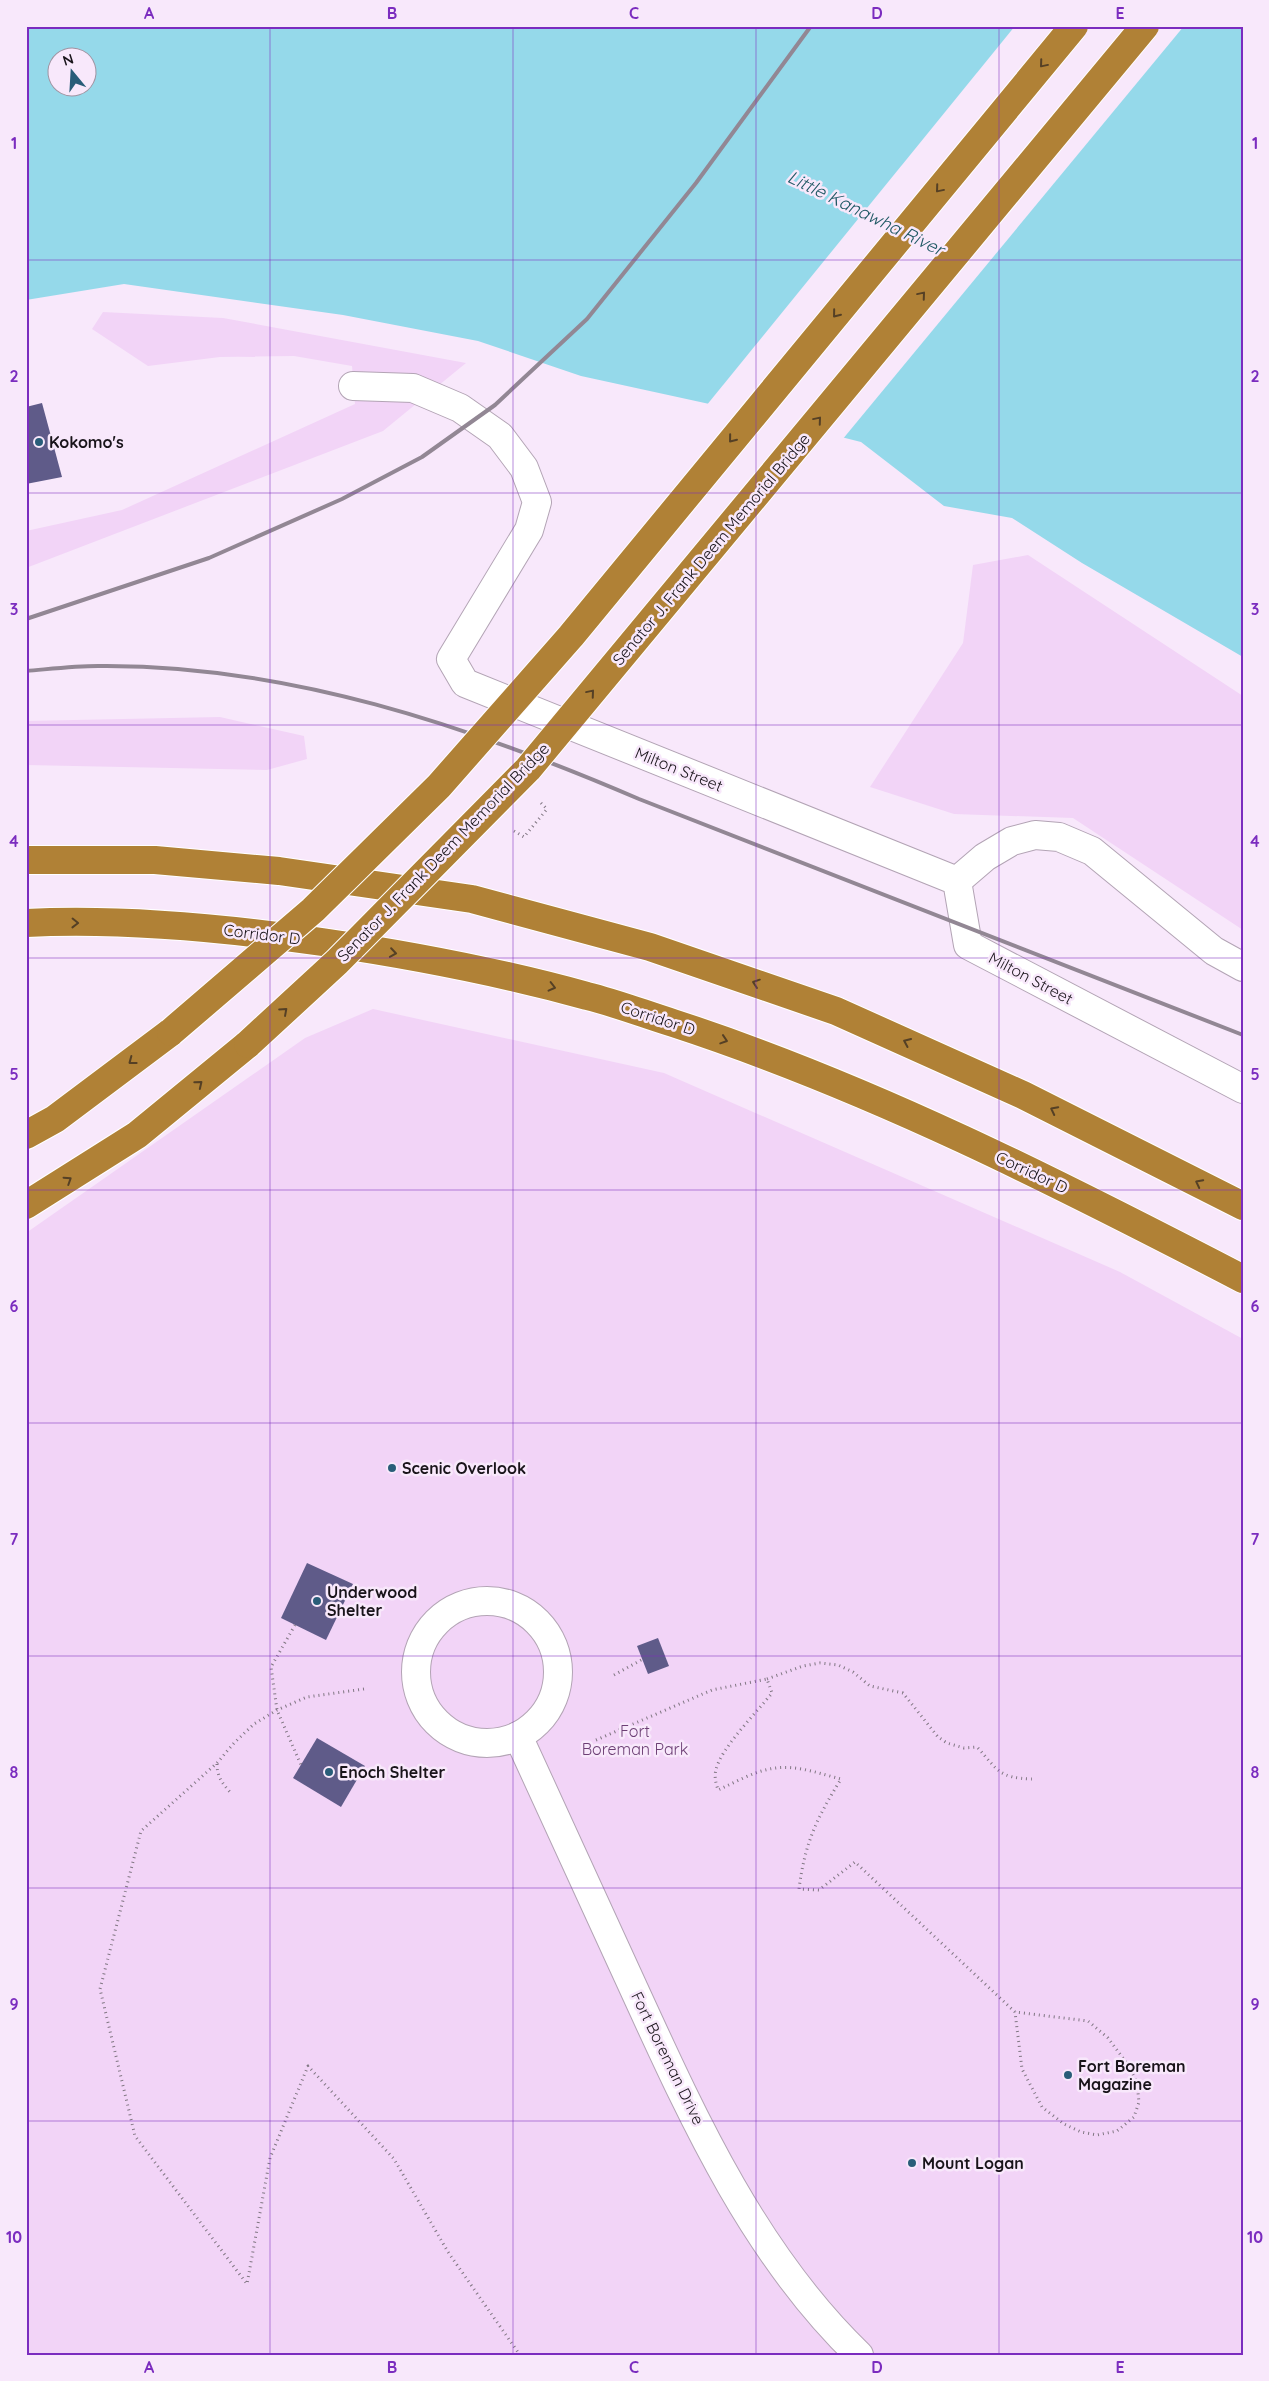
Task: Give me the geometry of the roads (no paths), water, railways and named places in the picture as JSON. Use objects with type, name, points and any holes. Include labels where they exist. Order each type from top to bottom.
[{"type":"highway","points":[[26,1136],[55,1119],[171,1032],[313,910],[439,786],[571,636],[1074,26]]},
{"type":"highway","name":"Senator J. Frank Deem Memorial Bridge","points":[[26,1205],[137,1135],[248,1044],[337,962],[528,769],[1145,26]]},
{"type":"highway","points":[[26,860],[155,860],[280,870],[472,899],[650,947],[836,1010],[1023,1095],[1243,1206]]},
{"type":"highway","name":"Corridor D","points":[[26,923],[144,924],[238,930],[405,954],[497,973],[590,996],[742,1046],[888,1105],[1066,1188],[1243,1279]]},
{"type":"street","name":"Milton Street","points":[[354,386],[412,388],[460,408],[500,436],[524,468],[537,502],[529,530],[451,659],[465,683],[957,881],[968,944],[1243,1089]]},
{"type":"street","points":[[957,881],[985,857],[1012,841],[1035,835],[1059,837],[1092,851],[1214,951],[1243,967]]},
{"type":"street","points":[[476,1602],[499,1602],[520,1609],[538,1623],[551,1641],[557,1662],[557,1685],[550,1706],[536,1724],[518,1736],[494,1743],[470,1741],[447,1732],[429,1714],[418,1692],[416,1668],[421,1643],[435,1623],[455,1608],[476,1602]]},
{"type":"street","name":"Fort Boreman Drive","points":[[518,1736],[672,2070],[716,2159],[777,2260],[837,2334],[859,2355]]},
{"type":"water","name":"Little Kanawha River","points":[[26,26],[1243,26],[1243,657],[1082,563],[1012,518],[944,506],[861,442],[714,405],[581,376],[478,341],[343,315],[124,284],[26,300]]},
{"type":"railway","points":[[26,619],[209,558],[342,499],[422,457],[495,405],[587,319],[696,183],[811,26]]},
{"type":"railway","points":[[26,671],[98,666],[168,668],[238,676],[307,688],[375,704],[443,724],[575,772],[639,799],[1243,1035]]},
{"type":"place","name":"Kokomo's","points":[[39,442]]},
{"type":"place","name":"Scenic Overlook","points":[[392,1468]]},
{"type":"place","name":"Underwood Shelter","points":[[317,1601]]},
{"type":"place","name":"Enoch Shelter","points":[[329,1772]]},
{"type":"place","name":"Fort Boreman Magazine","points":[[1068,2075]]},
{"type":"place","name":"Mount Logan","points":[[912,2163]]},
{"type":"park label","name":"Fort Boreman Park","points":[[635,1740]]}]
